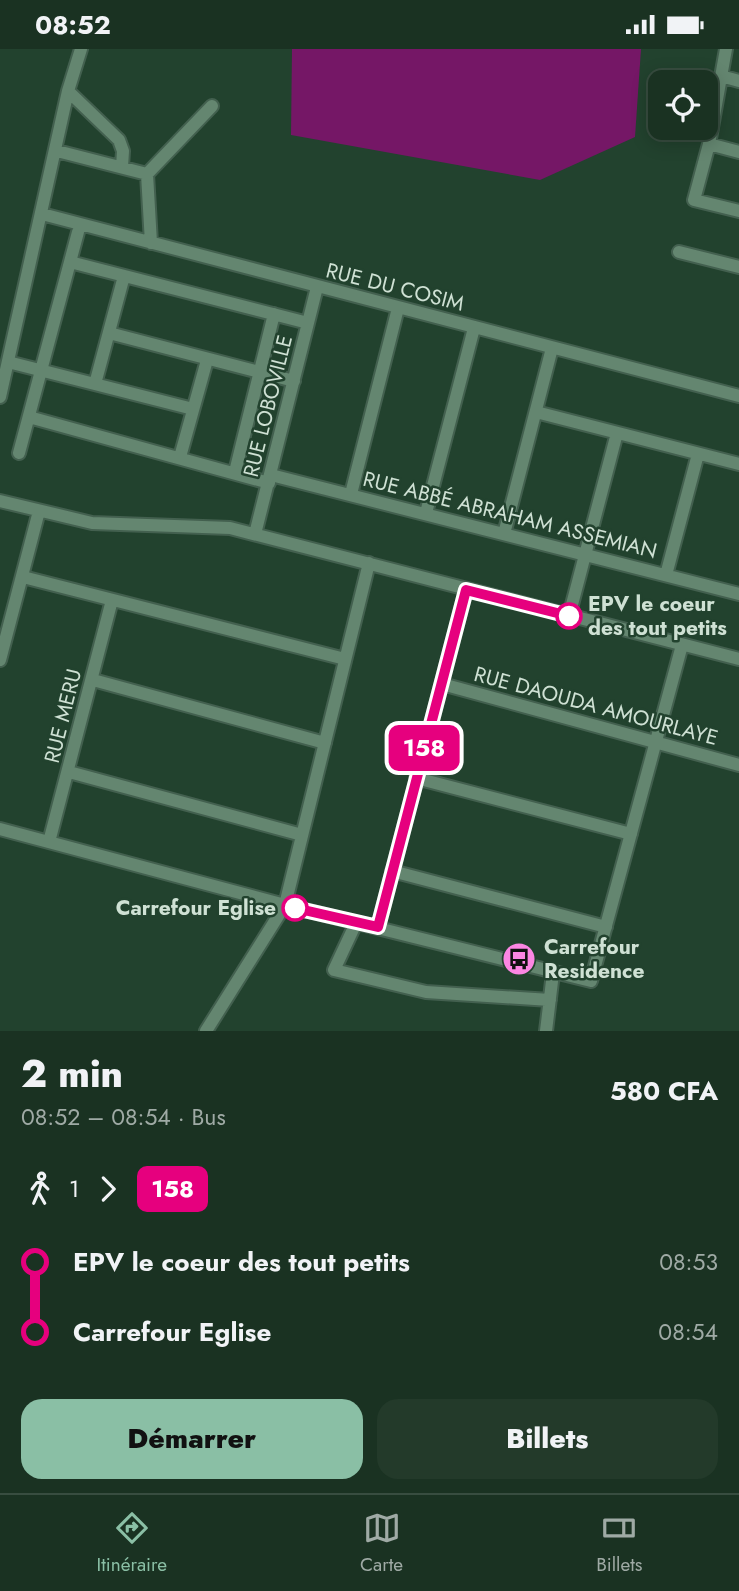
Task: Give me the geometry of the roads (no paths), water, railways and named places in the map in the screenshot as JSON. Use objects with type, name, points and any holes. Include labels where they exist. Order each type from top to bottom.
[{"type":"street","points":[[0,397],[57,151],[68,91],[81,49]]},
{"type":"street","points":[[726,49],[709,144],[694,199],[739,211]]},
{"type":"street","points":[[721,76],[739,81]]},
{"type":"street","points":[[68,91],[119,140],[123,151],[122,167]]},
{"type":"street","points":[[151,243],[147,174],[212,106]]},
{"type":"street","points":[[709,144],[739,152]]},
{"type":"street","points":[[57,151],[147,174]]},
{"type":"street","name":"RUE DU COSIM","points":[[42,214],[739,396]]},
{"type":"street","points":[[19,453],[78,232]]},
{"type":"street","points":[[680,252],[739,267]]},
{"type":"street","points":[[70,262],[308,323]]},
{"type":"street","points":[[95,384],[124,276]]},
{"type":"street","name":"RUE LOBOVILLE","points":[[255,534],[317,287]]},
{"type":"street","points":[[351,494],[398,308]]},
{"type":"street","points":[[235,472],[275,314]]},
{"type":"street","points":[[426,513],[474,328]]},
{"type":"street","points":[[109,333],[294,381]]},
{"type":"street","points":[[504,534],[552,348]]},
{"type":"street","points":[[180,457],[207,360]]},
{"type":"street","points":[[8,362],[193,409]]},
{"type":"street","points":[[536,412],[739,464]]},
{"type":"street","name":"RUE ABBÉ ABRAHAM ASSEMIAN","points":[[29,417],[235,472],[351,494],[739,594]]},
{"type":"street","points":[[569,616],[617,433]]},
{"type":"street","points":[[666,575],[698,454]]},
{"type":"street","points":[[0,501],[92,523],[215,527],[255,534],[739,659]]},
{"type":"street","points":[[0,660],[39,511]]},
{"type":"street","points":[[206,1031],[285,905],[369,563]]},
{"type":"street","points":[[23,577],[345,659]]},
{"type":"street","points":[[378,927],[466,590]]},
{"type":"street","name":"RUE MERU","points":[[50,842],[112,600]]},
{"type":"street","points":[[0,828],[285,905],[587,981],[593,979],[682,645]]},
{"type":"street","points":[[93,680],[325,743]]},
{"type":"street","name":"RUE DAOUDA AMOURLAYE","points":[[442,684],[739,765]]},
{"type":"street","points":[[69,772],[302,835]]},
{"type":"street","points":[[416,778],[631,834]]},
{"type":"street","points":[[392,871],[606,927]]},
{"type":"street","points":[[356,923],[334,970],[426,992],[550,1000]]},
{"type":"street","points":[[546,1031],[553,973]]},
{"type":"place","name":"EPV le coeur des tout petits","points":[[569,616]]},
{"type":"place","name":"Carrefour Eglise","points":[[295,908]]},
{"type":"place","name":"Carrefour Residence","points":[[519,959]]}]
